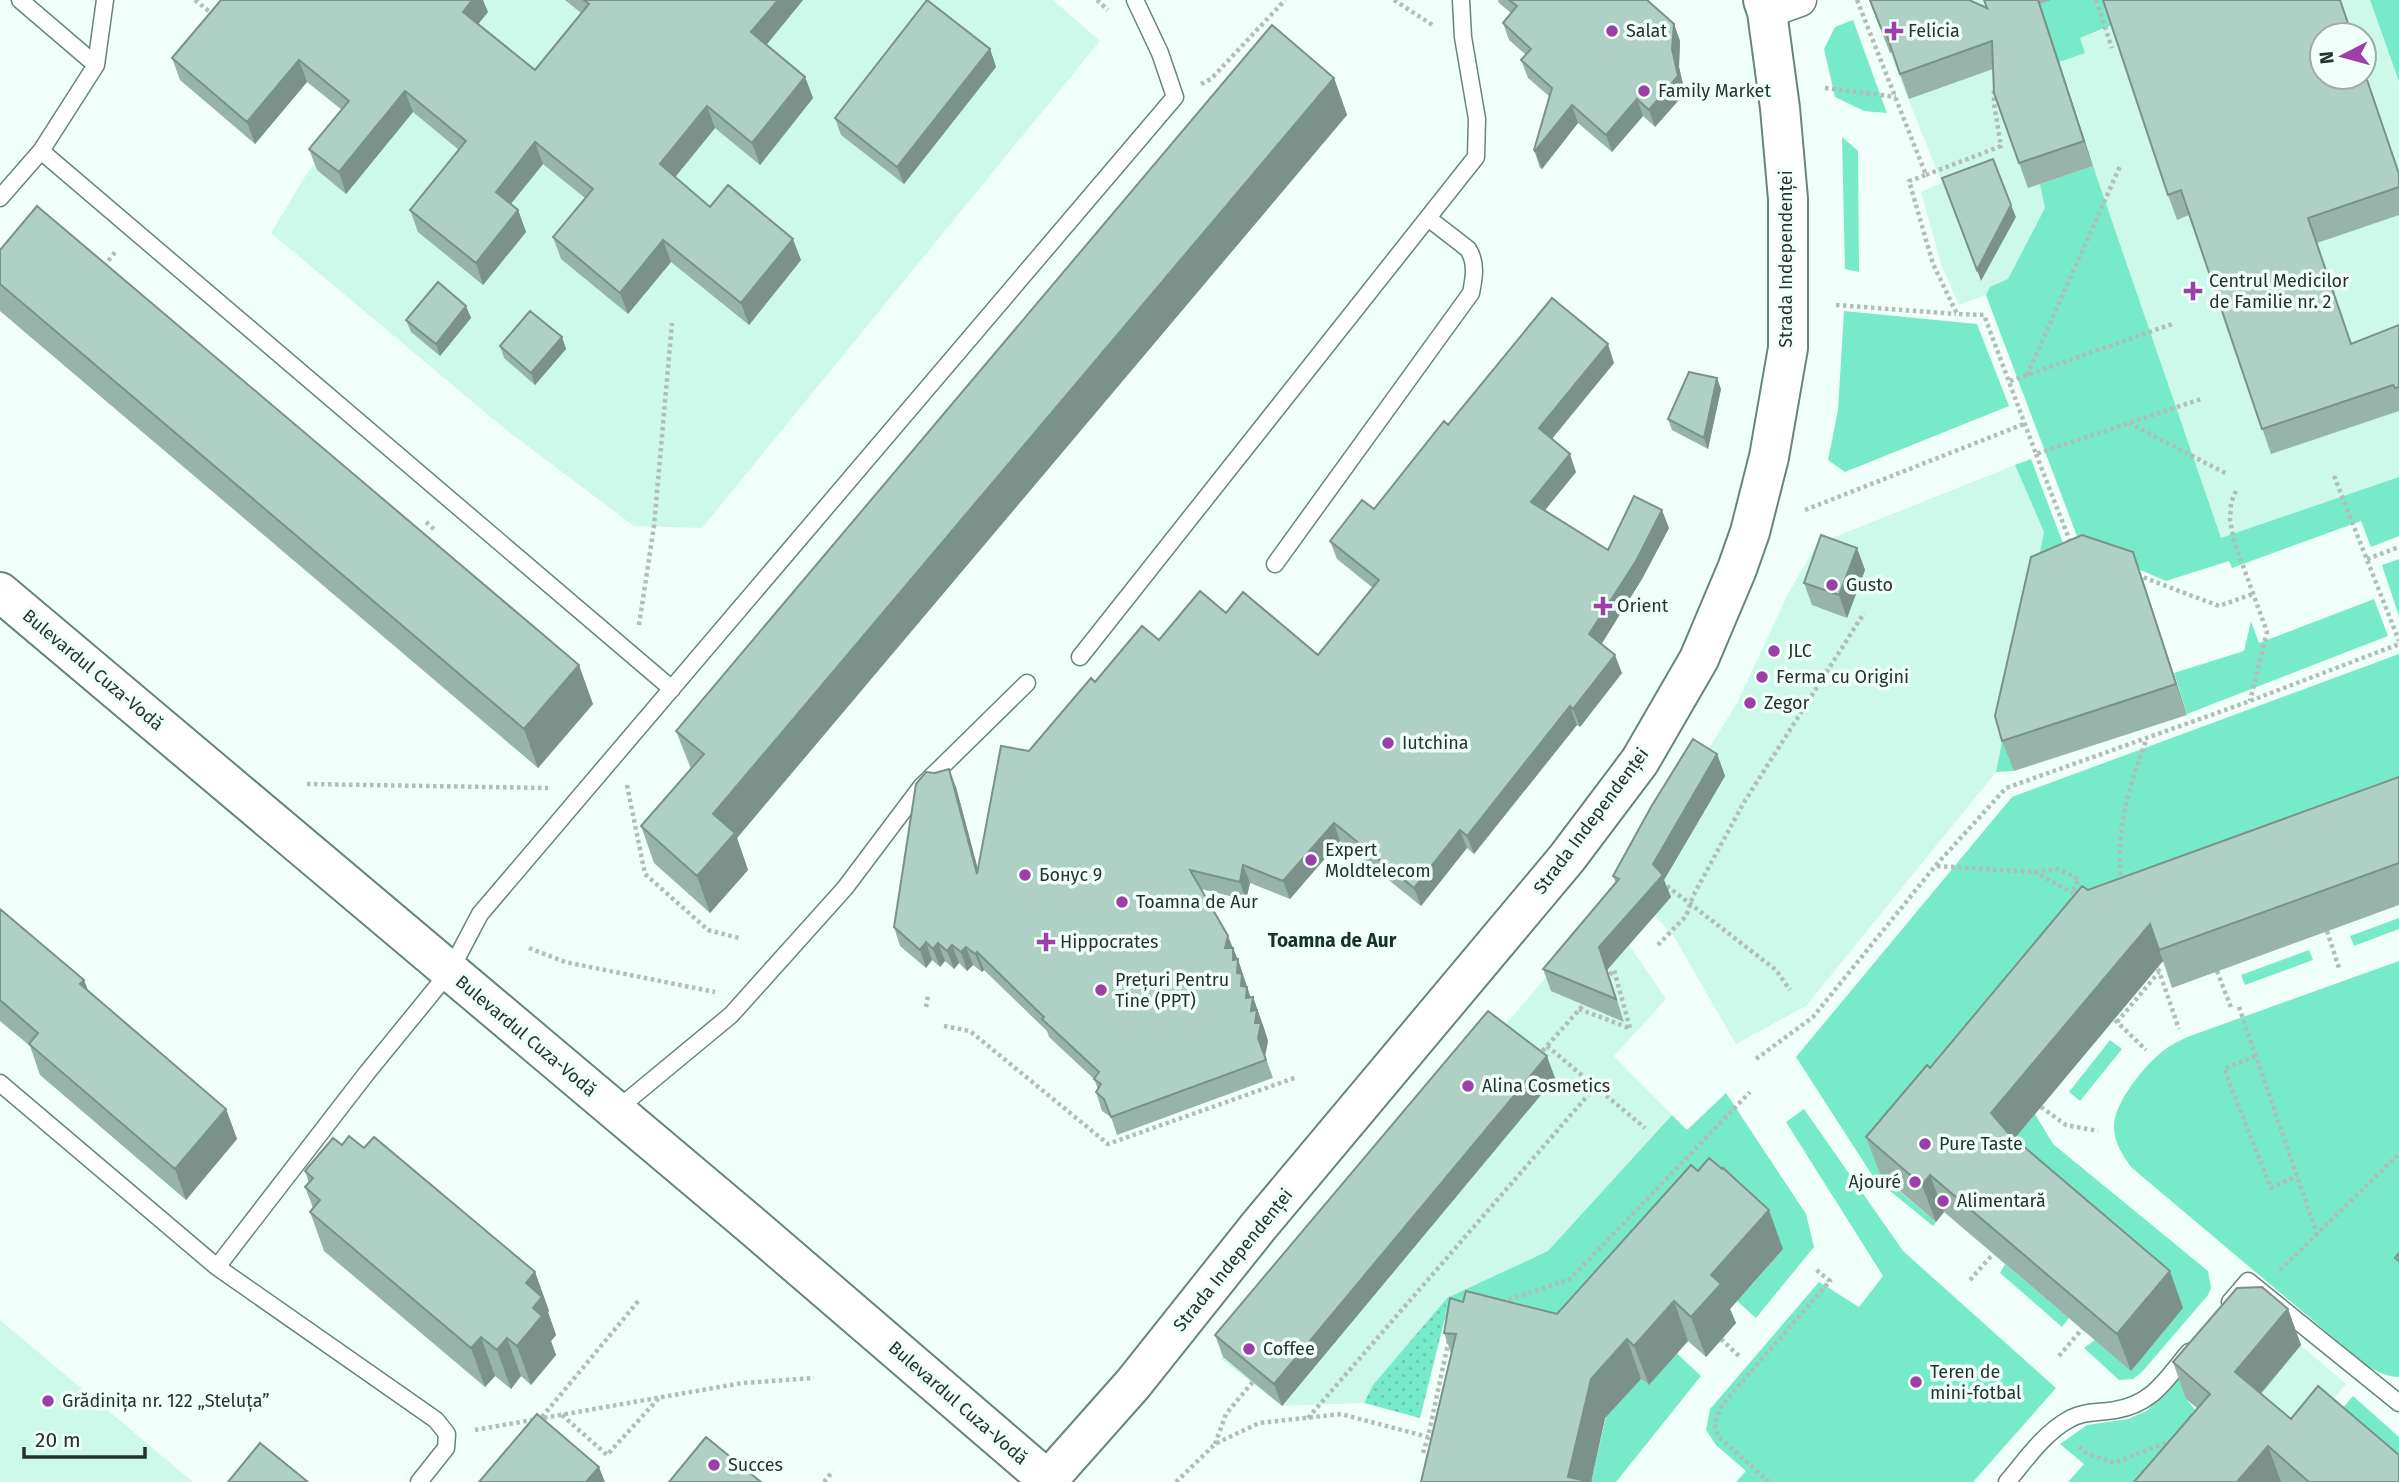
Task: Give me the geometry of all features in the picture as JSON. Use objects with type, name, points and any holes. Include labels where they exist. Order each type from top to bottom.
[{"type":"main road","name":"Strada Independenței","points":[[1048,1481],[1133,1384],[1258,1227],[1567,858],[1640,761],[1699,659],[1750,532],[1769,457],[1788,348],[1788,199],[1780,108],[1777,4]]},
{"type":"main road","name":"Bulevardul Cuza-Vodă","points":[[0,592],[1048,1481]]},
{"type":"lane","points":[[20,0],[96,65]]},
{"type":"lane","points":[[0,198],[41,151],[96,65],[105,0]]},
{"type":"lane","points":[[217,1267],[366,1074],[450,971],[481,914],[1175,97],[1160,53],[1135,0]]},
{"type":"lane","points":[[1080,657],[1476,157],[1477,119],[1464,46],[1461,0]]},
{"type":"lane","points":[[41,151],[672,689]]},
{"type":"lane","points":[[1275,564],[1471,293],[1474,268],[1468,249],[1428,218]]},
{"type":"lane","points":[[615,1111],[731,1015],[845,888],[921,787],[1027,683]]},
{"type":"lane","points":[[0,1083],[217,1267],[436,1420],[447,1434],[446,1448],[419,1482]]},
{"type":"lane","points":[[2217,1318],[2248,1281],[2399,1403]]},
{"type":"lane","points":[[2007,1482],[2048,1435],[2067,1420],[2088,1412],[2123,1409],[2152,1395],[2201,1337]]},
{"type":"path","points":[[195,0],[211,13]]},
{"type":"path","points":[[1175,97],[1211,79],[1285,0]]},
{"type":"path","points":[[1394,0],[1464,46]]},
{"type":"path","points":[[1857,0],[1926,175]]},
{"type":"path","points":[[2096,0],[2112,48]]},
{"type":"path","points":[[1957,314],[1934,264],[1909,181],[2001,146],[1994,104],[1994,81]]},
{"type":"path","points":[[1825,88],[1896,97]]},
{"type":"path","points":[[2027,375],[2121,164]]},
{"type":"path","points":[[1836,305],[1984,315],[2074,552]]},
{"type":"path","points":[[635,657],[654,526],[672,323]]},
{"type":"path","points":[[2010,381],[2175,323]]},
{"type":"path","points":[[2036,454],[2201,399]]},
{"type":"path","points":[[2129,423],[2227,474]]},
{"type":"path","points":[[1805,510],[2024,424]]},
{"type":"path","points":[[1756,1059],[1813,1017],[1936,865],[2006,788],[2250,701],[2399,642],[2334,476]]},
{"type":"path","points":[[2236,491],[2231,503],[2230,520],[2234,541],[2267,632],[2250,701]]},
{"type":"path","points":[[426,522],[436,531]]},
{"type":"path","points":[[2367,559],[2399,547]]},
{"type":"path","points":[[2135,574],[2219,606],[2253,594]]},
{"type":"path","points":[[1658,945],[1686,916],[1690,903],[1743,804],[1864,613]]},
{"type":"path","points":[[2122,884],[2120,872],[2123,818],[2130,784],[2147,737]]},
{"type":"path","points":[[626,777],[645,874],[708,930],[739,938]]},
{"type":"path","points":[[307,784],[587,789]]},
{"type":"path","points":[[1936,865],[2034,872],[2058,869],[2078,878],[2072,892]]},
{"type":"path","points":[[2034,872],[2083,898]]},
{"type":"path","points":[[1667,886],[1776,970],[1790,990]]},
{"type":"path","points":[[2327,931],[2340,971]]},
{"type":"path","points":[[529,948],[565,962],[746,999]]},
{"type":"path","points":[[2153,961],[2179,1029]]},
{"type":"path","points":[[1579,1010],[1630,1028],[1614,970],[1597,990]]},
{"type":"path","points":[[2146,1050],[2116,1021],[2159,971]]},
{"type":"path","points":[[2217,971],[2232,1010]]},
{"type":"path","points":[[926,1007],[928,996]]},
{"type":"path","points":[[1528,1050],[1537,1058],[1588,1000]]},
{"type":"path","points":[[2239,1007],[2317,1234]]},
{"type":"path","points":[[944,1026],[970,1031],[1108,1144],[1297,1077]]},
{"type":"path","points":[[1548,1046],[1645,1128]]},
{"type":"path","points":[[2255,1056],[2224,1069],[2271,1188],[2297,1177]]},
{"type":"path","points":[[1308,1418],[1595,1087]]},
{"type":"path","points":[[1492,1306],[1570,1279],[1750,1092]]},
{"type":"path","points":[[2041,1107],[2066,1125],[2098,1131]]},
{"type":"path","points":[[2259,1290],[2399,1154]]},
{"type":"path","points":[[1970,1280],[1993,1254]]},
{"type":"path","points":[[1769,1482],[1719,1437],[1714,1424],[1722,1405],[1830,1281],[1815,1269]]},
{"type":"path","points":[[541,1418],[640,1299]]},
{"type":"path","points":[[2059,1356],[2082,1329]]},
{"type":"path","points":[[1423,1453],[1450,1332]]},
{"type":"path","points":[[1721,1339],[1740,1357]]},
{"type":"path","points":[[1215,1444],[1226,1414],[1262,1371]]},
{"type":"path","points":[[447,1434],[742,1383],[814,1378]]},
{"type":"path","points":[[561,1414],[607,1455],[660,1397]]},
{"type":"path","points":[[1176,1482],[1215,1444],[1259,1423],[1341,1414],[1437,1440]]},
{"type":"path","points":[[2084,1452],[2114,1463],[2175,1440]]},
{"type":"path","points":[[824,1482],[834,1471]]},
{"type":"shaded area","points":[[439,0],[1053,0],[1100,41],[702,528],[634,526],[505,429],[271,233],[306,175]]},
{"type":"shaded area","name":"Centrul Medicilor de Familie nr. 2","points":[[1915,0],[2052,0],[2041,4],[2080,38],[2187,0],[2370,0],[2377,21],[2308,21],[2308,91],[2378,91],[2378,23],[2399,85],[2399,496],[2166,581],[2080,544],[1986,295],[1959,305],[1941,264],[1921,192],[1942,183],[1875,16]]},
{"type":"shaded area","points":[[2015,465],[2044,532],[1996,772],[1806,1006],[1736,1044],[1673,935],[1627,887],[1659,829],[1737,703],[1788,594],[1817,544]]},
{"type":"shaded area","points":[[1606,926],[1629,945],[1666,999],[1614,1056],[1672,1115],[1548,1251],[1447,1298],[1373,1385],[1364,1403],[1282,1406],[1221,1359],[1587,929]]},
{"type":"shaded area","name":"Grădinița nr. 122 „Steluța”","points":[[0,1320],[193,1482],[0,1482]]},
{"type":"shaded area","points":[[2276,1324],[2346,1384],[2272,1472],[2186,1399]]},
{"type":"green space","points":[[2052,0],[2103,0],[2112,25],[2080,38],[2085,53],[2059,62],[2040,4]]},
{"type":"green space","points":[[2370,0],[2399,0],[2399,82],[2378,21]]},
{"type":"green space","points":[[1853,20],[1887,113],[1864,111],[1835,97],[1824,49],[1835,27]]},
{"type":"green space","points":[[1842,137],[1858,151],[1859,272],[1845,269]]},
{"type":"green space","points":[[2093,166],[2221,538],[2399,477],[2399,536],[2371,547],[2361,521],[2232,568],[2229,561],[2166,581],[2080,544],[1986,295],[1990,287],[2008,279],[2045,208],[2040,184]]},
{"type":"green space","points":[[1844,311],[1977,324],[2009,406],[1845,472],[1828,460],[1838,410]]},
{"type":"green space","points":[[2031,459],[2067,554],[2014,771],[1996,772],[2044,532],[2015,465]]},
{"type":"green space","points":[[2399,559],[2399,616],[2382,565]]},
{"type":"green space","points":[[2374,599],[2388,636],[2187,714],[2174,673],[2244,651],[2251,621],[2259,643]]},
{"type":"green space","points":[[2399,654],[2399,819],[2145,911],[1880,1175],[1936,1222],[1933,1226],[1874,1178],[1796,1057],[2012,797]]},
{"type":"green space","points":[[2399,918],[2399,929],[2354,946],[2350,936]]},
{"type":"green space","points":[[2309,950],[2313,960],[2245,985],[2241,975]]},
{"type":"green space","points":[[2399,961],[2399,1377],[2386,1375],[2366,1365],[2132,1168],[2120,1150],[2114,1129],[2119,1107],[2133,1083],[2161,1052],[2172,1045],[2190,1036]]},
{"type":"green space","points":[[2110,1040],[2122,1049],[2080,1101],[2069,1092]]},
{"type":"green space","points":[[1726,1093],[1806,1214],[1814,1247],[1756,1318],[1727,1292],[1739,1279],[1749,1288],[1783,1249],[1753,1221],[1762,1211],[1747,1197],[1736,1208],[1724,1197],[1712,1210],[1705,1205],[1602,1319],[1611,1328],[1599,1340],[1606,1346],[1589,1369],[1610,1374],[1630,1390],[1641,1379],[1649,1385],[1661,1371],[1654,1365],[1670,1347],[1701,1376],[1616,1482],[1591,1482],[1614,1381],[1559,1368],[1563,1351],[1571,1339],[1458,1313],[1445,1318],[1447,1298],[1548,1251],[1672,1115],[1687,1130]]},
{"type":"green space","points":[[1804,1109],[1903,1251],[2056,1388],[1973,1482],[1736,1482],[1746,1471],[1716,1445],[1706,1430],[1710,1409],[1819,1282],[1859,1307],[1883,1276],[1786,1122]]},
{"type":"green space","points":[[2035,1114],[2053,1144],[2208,1271],[2211,1288],[2208,1295],[2133,1379],[2119,1380],[2084,1348],[2095,1340],[2131,1370],[2183,1308],[2001,1154]]},
{"type":"green space","points":[[2005,1264],[2069,1318],[2062,1327],[2000,1273]]},
{"type":"green space","points":[[1447,1298],[1445,1318],[1420,1418],[1364,1403],[1373,1385]]},
{"type":"green space","points":[[2229,1319],[2186,1399],[2204,1420],[2161,1482],[2068,1482],[2084,1464],[2060,1444],[2087,1425],[2128,1419],[2148,1410]]},
{"type":"green space","points":[[2353,1396],[2399,1437],[2399,1470],[2336,1416]]},
{"type":"building","points":[[221,0],[472,0],[463,12],[535,70],[589,4],[584,0],[778,0],[751,32],[805,77],[752,143],[707,106],[660,164],[710,207],[728,185],[793,239],[741,303],[663,240],[620,293],[553,237],[593,189],[535,142],[496,192],[518,210],[476,263],[410,210],[466,141],[405,91],[339,172],[309,149],[349,101],[299,60],[247,122],[172,58]]},
{"type":"building","points":[[927,0],[990,49],[897,167],[835,118]]},
{"type":"building","points":[[1509,0],[1647,0],[1674,24],[1672,49],[1678,76],[1649,110],[1637,99],[1606,135],[1572,105],[1535,151],[1552,88],[1521,60],[1531,49],[1503,23],[1517,6]]},
{"type":"building","points":[[1870,0],[1969,0],[1987,8],[1984,0],[2038,0],[2084,141],[2019,163],[1994,93],[1992,41],[1900,74],[1884,27],[1881,28]]},
{"type":"building","points":[[2103,0],[2340,0],[2347,21],[2308,21],[2308,91],[2371,91],[2399,174],[2399,187],[2308,218],[2351,344],[2399,325],[2399,387],[2395,388],[2393,385],[2262,429],[2181,190],[2168,195]]},
{"type":"building","points":[[1272,25],[1334,78],[713,814],[735,833],[697,876],[641,826],[704,754],[676,731]]},
{"type":"building","points":[[1993,159],[2011,205],[1977,270],[1942,178]]},
{"type":"building","points":[[37,206],[579,665],[524,729],[0,284],[0,250]]},
{"type":"building","points":[[438,282],[466,306],[436,344],[406,320]]},
{"type":"building","points":[[1552,298],[1608,344],[1539,428],[1570,454],[1531,502],[1608,550],[1634,496],[1662,510],[1636,561],[1589,634],[1615,655],[1573,709],[1570,706],[1467,836],[1460,830],[1414,888],[1334,823],[1283,881],[1243,865],[1240,882],[1190,870],[1228,936],[1225,948],[1233,948],[1233,960],[1238,959],[1237,973],[1242,974],[1241,986],[1247,987],[1246,998],[1253,997],[1251,1011],[1257,1010],[1255,1023],[1261,1023],[1258,1038],[1266,1060],[1111,1117],[1104,1099],[1096,1092],[1101,1084],[1094,1079],[1099,1072],[1042,1019],[1044,1017],[977,952],[975,954],[966,947],[961,952],[952,945],[947,951],[938,943],[933,949],[926,942],[920,950],[894,927],[916,784],[926,772],[935,773],[949,769],[977,874],[1001,746],[1029,751],[1091,678],[1095,682],[1142,626],[1159,640],[1200,591],[1226,613],[1243,592],[1318,655],[1379,580],[1330,541],[1362,500],[1374,509],[1444,421],[1448,425]]},
{"type":"building","points":[[530,311],[562,337],[531,373],[500,346]]},
{"type":"building","points":[[1689,372],[1717,378],[1704,438],[1668,419]]},
{"type":"building","points":[[1821,535],[1857,548],[1839,595],[1804,583]]},
{"type":"building","points":[[2082,535],[2133,552],[2176,684],[2002,741],[1995,716],[2031,557]]},
{"type":"building","points":[[1693,739],[1717,754],[1653,864],[1663,875],[1599,947],[1616,999],[1543,969],[1619,879],[1613,876]]},
{"type":"building","points":[[2399,777],[2399,863],[2159,950],[2150,924],[1991,1113],[2009,1134],[2170,1271],[2117,1334],[1930,1175],[1922,1185],[1866,1137],[1927,1065],[1930,1068],[2082,886],[2088,890]]},
{"type":"building","points":[[0,909],[84,980],[80,984],[226,1109],[175,1169],[29,1044],[38,1033],[0,1000]]},
{"type":"building","points":[[1488,1011],[1547,1056],[1274,1384],[1215,1335]]},
{"type":"building","points":[[349,1136],[364,1148],[374,1137],[535,1272],[526,1283],[542,1297],[533,1308],[542,1316],[517,1346],[507,1338],[497,1350],[481,1337],[471,1348],[310,1212],[320,1200],[305,1187],[313,1178],[305,1171],[333,1138],[342,1145]]},
{"type":"building","points":[[1709,1158],[1769,1210],[1711,1275],[1721,1284],[1691,1317],[1674,1301],[1634,1346],[1627,1339],[1591,1379],[1568,1477],[1592,1482],[1421,1482],[1456,1334],[1444,1333],[1450,1298],[1463,1302],[1466,1291],[1557,1314],[1691,1165],[1698,1171]]},
{"type":"building","points":[[2262,1287],[2288,1309],[2235,1372],[2291,1419],[2318,1386],[2399,1455],[2399,1482],[2309,1482],[2268,1446],[2237,1482],[2134,1482],[2210,1394],[2173,1362],[2237,1288]]},
{"type":"building","points":[[537,1414],[599,1467],[586,1482],[479,1482]]},
{"type":"building","points":[[706,1437],[761,1482],[669,1482]]},
{"type":"building","points":[[260,1443],[308,1482],[228,1482]]},
{"type":"place","name":"Salat","points":[[1612,31]]},
{"type":"place","name":"Felicia","points":[[1894,31]]},
{"type":"place","name":"Family Market","points":[[1644,91]]},
{"type":"place","name":"Centrul Medicilor de Familie nr. 2","points":[[2193,291]]},
{"type":"place","name":"Gusto","points":[[1832,585]]},
{"type":"place","name":"Orient","points":[[1603,606]]},
{"type":"place","name":"JLC","points":[[1774,651]]},
{"type":"place","name":"Ferma cu Origini","points":[[1762,677]]},
{"type":"place","name":"Zegor","points":[[1750,703]]},
{"type":"place","name":"Iutchina","points":[[1388,743]]},
{"type":"place","name":"Expert Moldtelecom","points":[[1311,860]]},
{"type":"place","name":"Бонус 9","points":[[1025,875]]},
{"type":"place","name":"Toamna de Aur","points":[[1122,902]]},
{"type":"place","name":"Hippocrates","points":[[1046,942]]},
{"type":"place","name":"Prețuri Pentru Tine (PPT)","points":[[1101,990]]},
{"type":"place","name":"Alina Cosmetics","points":[[1468,1086]]},
{"type":"place","name":"Pure Taste","points":[[1925,1144]]},
{"type":"place","name":"Ajouré","points":[[1915,1182]]},
{"type":"place","name":"Alimentară","points":[[1943,1201]]},
{"type":"place","name":"Coffee","points":[[1249,1349]]},
{"type":"place","name":"Teren de mini-fotbal","points":[[1916,1382]]},
{"type":"place","name":"Grădinița nr. 122 „Steluța”","points":[[48,1401]]},
{"type":"place","name":"Succes","points":[[714,1465]]},
{"type":"district","name":"Toamna de Aur","points":[[1332,940]]}]
